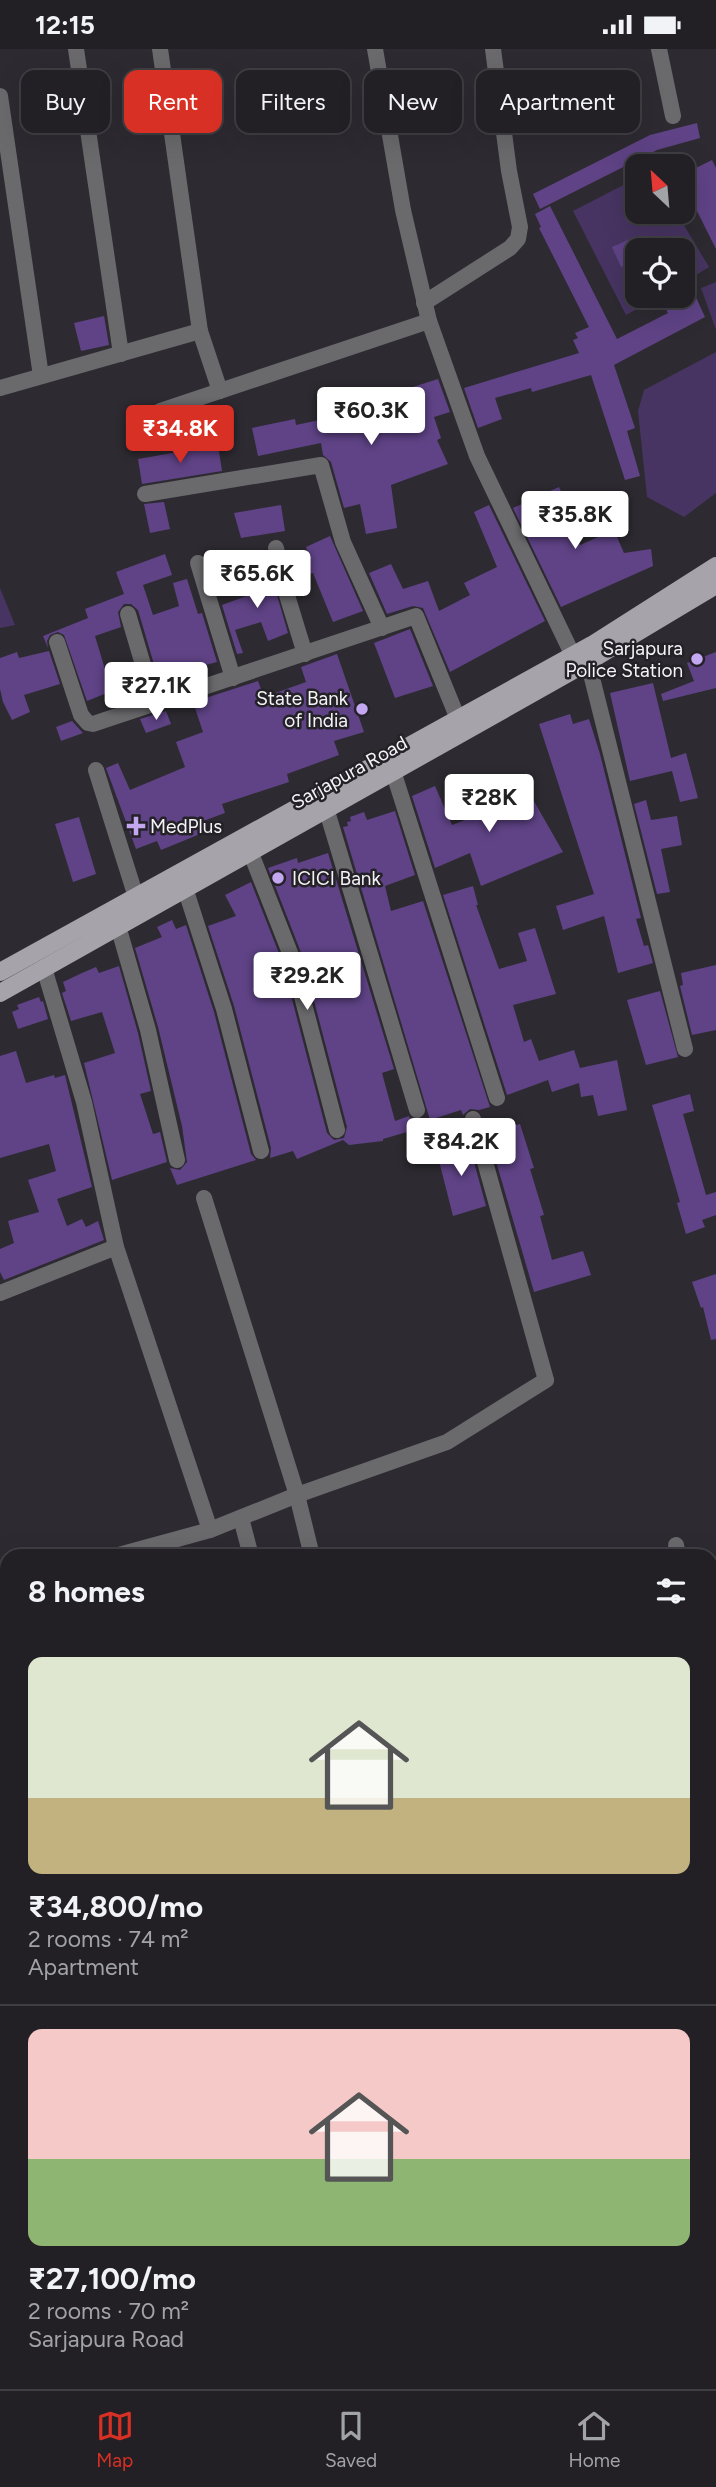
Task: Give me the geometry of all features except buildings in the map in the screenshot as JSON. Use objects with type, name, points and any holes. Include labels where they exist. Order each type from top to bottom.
[{"type":"main road","name":"Sarjapura Road","points":[[0,972],[37,965],[118,926],[250,851],[299,815],[326,809],[393,771],[458,719],[580,662],[716,566]]},
{"type":"main road","name":"Sarjapura Road","points":[[0,993],[136,897],[299,815],[716,585]]},
{"type":"street","points":[[76,49],[121,354]]},
{"type":"street","points":[[160,49],[200,331],[220,391]]},
{"type":"street","points":[[375,49],[403,211],[429,321],[477,456],[580,662],[685,1049]]},
{"type":"street","points":[[424,303],[510,248],[519,239],[493,49]]},
{"type":"street","points":[[659,49],[673,116]]},
{"type":"street","points":[[0,96],[41,376]]},
{"type":"street","points":[[160,411],[429,321]]},
{"type":"street","points":[[0,388],[200,331]]},
{"type":"street","points":[[145,494],[321,465],[343,542],[382,628]]},
{"type":"street","points":[[276,548],[305,654]]},
{"type":"street","points":[[198,563],[233,678]]},
{"type":"street","points":[[128,614],[155,705]]},
{"type":"street","points":[[57,642],[81,715],[88,723],[99,724],[416,616],[458,719]]},
{"type":"street","points":[[96,770],[136,897]]},
{"type":"street","points":[[393,771],[497,1098]]},
{"type":"street","points":[[326,809],[417,1111]]},
{"type":"street","points":[[250,851],[292,958],[337,1130]]},
{"type":"street","points":[[186,888],[224,1009],[261,1151]]},
{"type":"street","points":[[118,926],[148,1030],[177,1160]]},
{"type":"street","points":[[37,965],[84,1102],[116,1247],[210,1530]]},
{"type":"street","points":[[141,1549],[210,1530],[297,1495],[447,1442],[547,1380],[473,1119]]},
{"type":"street","points":[[204,1198],[297,1495],[310,1549]]},
{"type":"street","points":[[0,1293],[116,1247]]},
{"type":"street","points":[[241,1518],[249,1549]]},
{"type":"shaded area","points":[[625,184],[625,224],[683,224],[692,238],[625,238],[625,308],[639,308],[626,315],[573,211]]},
{"type":"shaded area","points":[[695,244],[709,267],[695,276]]},
{"type":"shaded area","points":[[716,282],[716,330],[701,288]]},
{"type":"shaded area","points":[[716,352],[716,493],[684,517],[647,497],[638,411],[644,390]]},
{"type":"shaded area","points":[[0,588],[15,625],[0,628]]},
{"type":"place","name":"Sarjapura Police Station","points":[[697,659]]},
{"type":"place","name":"State Bank of India","points":[[362,709]]},
{"type":"place","name":"MedPlus","points":[[136,826]]},
{"type":"place","name":"ICICI Bank","points":[[278,878]]}]
